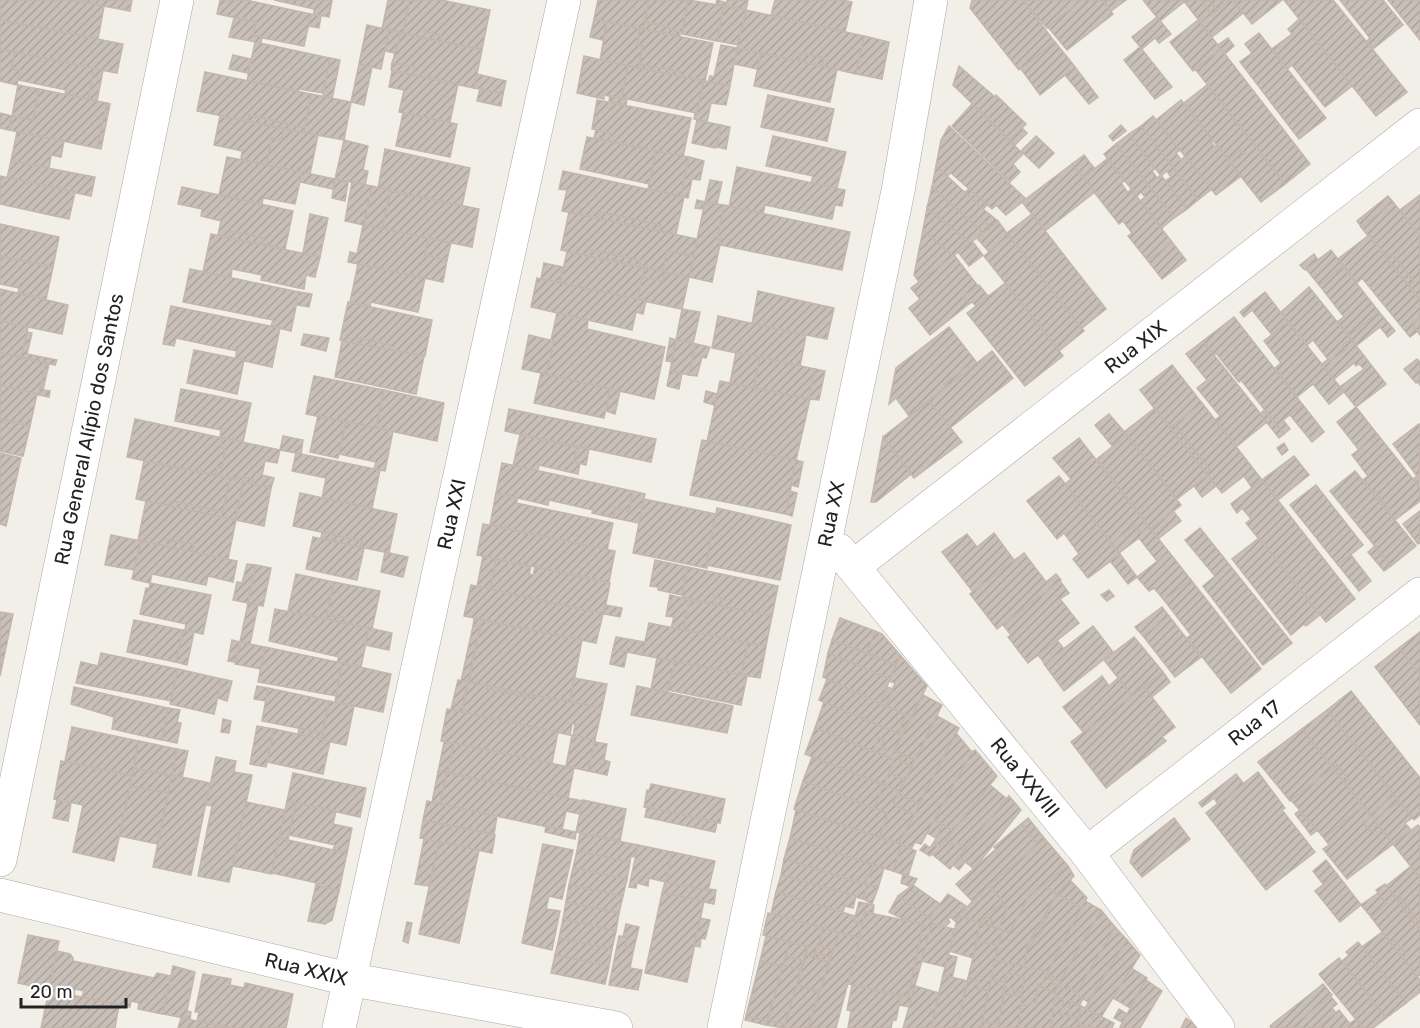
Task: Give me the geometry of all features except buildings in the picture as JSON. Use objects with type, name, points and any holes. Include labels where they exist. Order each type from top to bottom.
[{"type":"street","name":"Rua General Alípio dos Santos","points":[[0,860],[177,0]]},
{"type":"street","name":"Rua XXI","points":[[339,1028],[564,0]]},
{"type":"street","name":"Rua XX","points":[[724,1028],[898,191],[931,0]]},
{"type":"street","name":"Rua XIX","points":[[852,567],[1420,125]]},
{"type":"street","name":"Rua XXVIII","points":[[826,532],[852,567],[1087,853],[1218,1028]]},
{"type":"street","name":"Rua 17","points":[[1087,853],[1420,594]]},
{"type":"street","name":"Rua XXIX","points":[[0,895],[348,979],[616,1028]]}]
